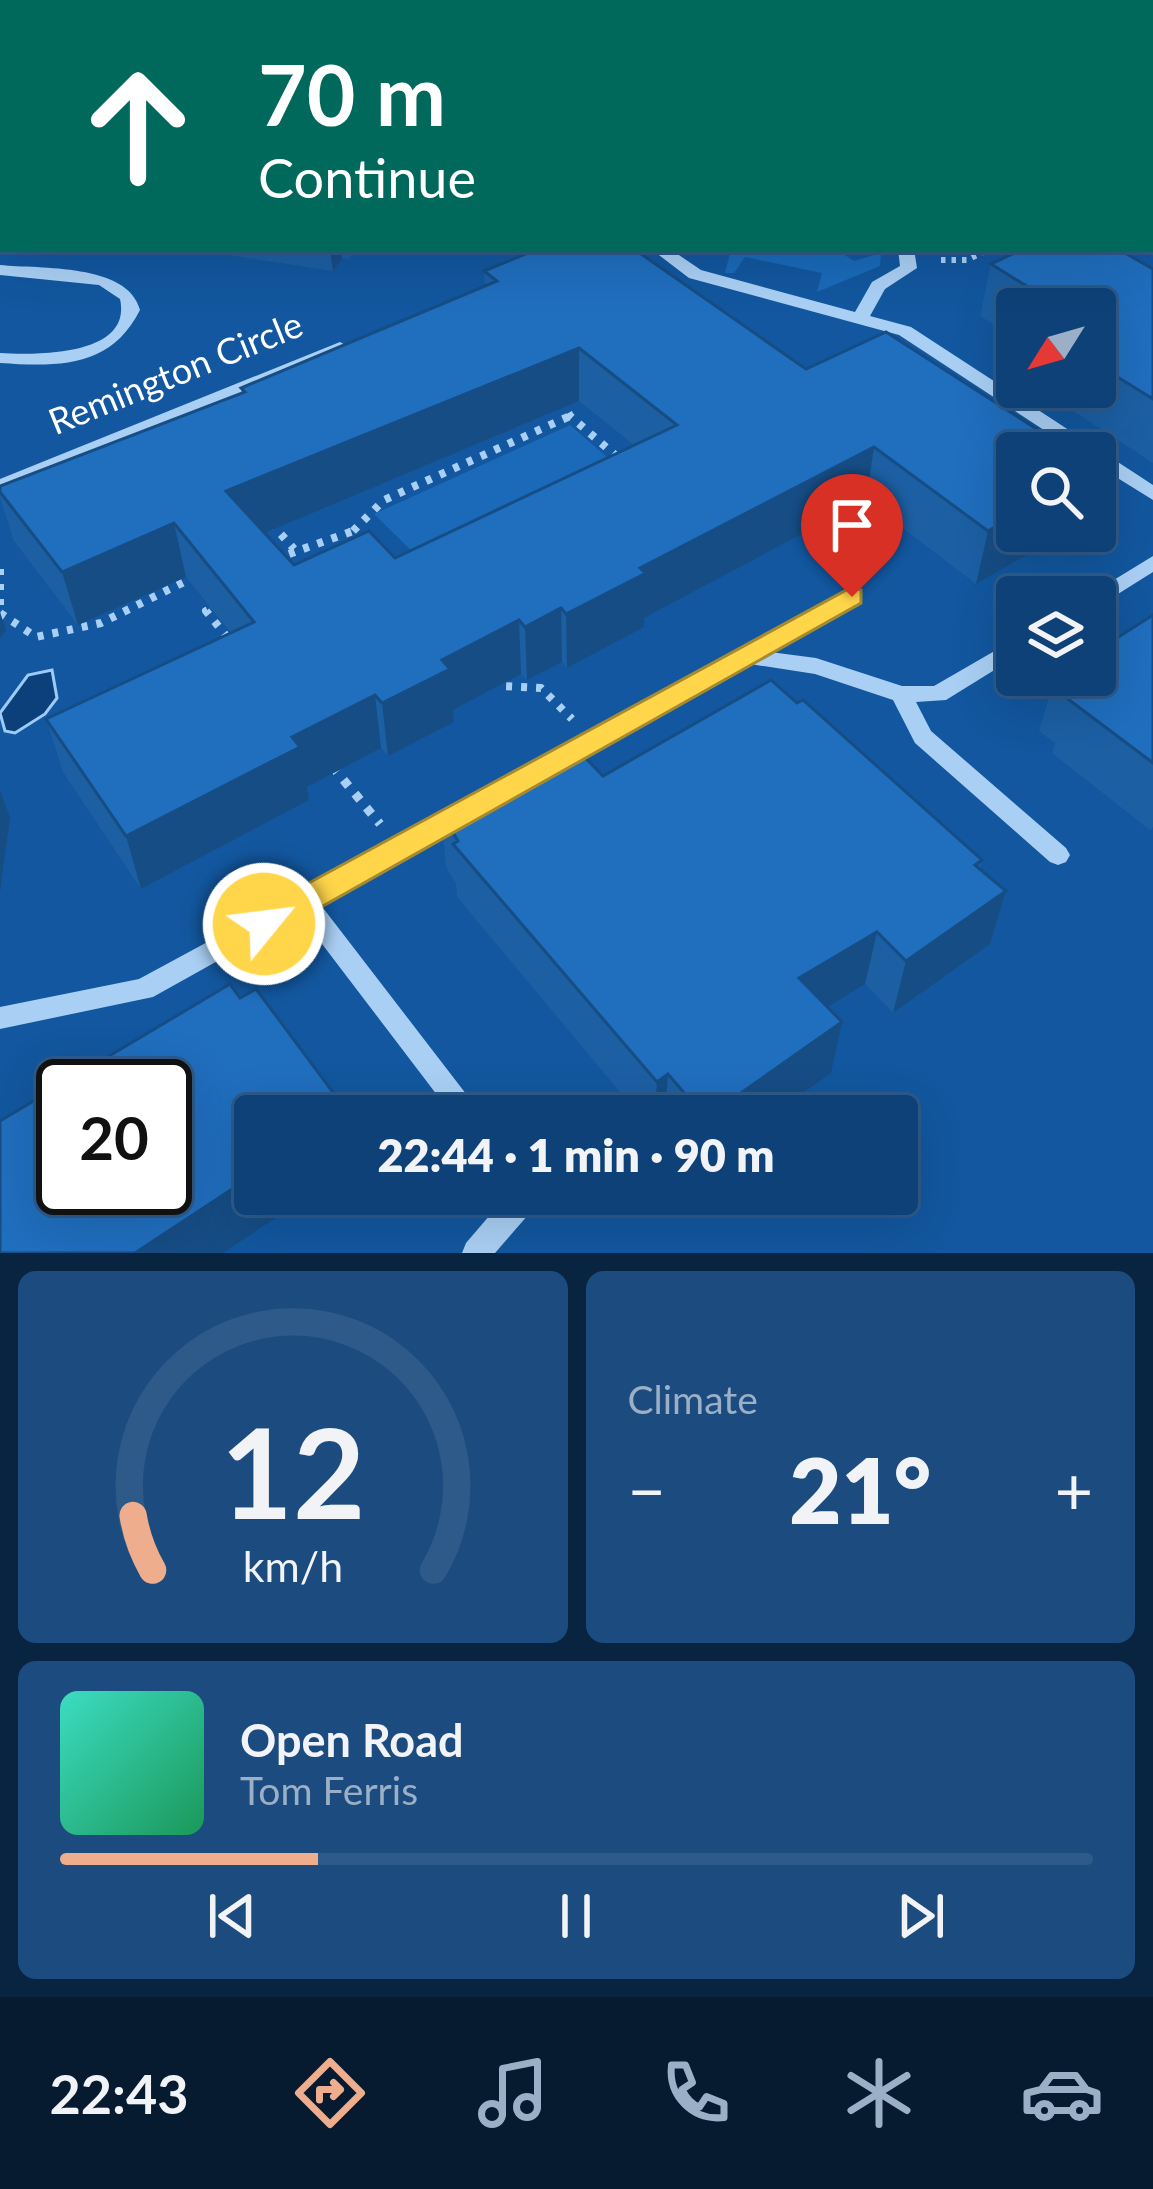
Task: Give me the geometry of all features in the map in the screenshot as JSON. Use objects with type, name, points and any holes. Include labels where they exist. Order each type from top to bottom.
[{"type":"lane","points":[[662,252],[695,274],[905,331],[1059,432]]},
{"type":"lane","points":[[862,316],[878,286],[909,268],[908,254]]},
{"type":"lane","points":[[0,270],[103,280],[128,297],[131,310],[117,336],[89,352],[41,361],[0,358]]},
{"type":"lane","name":"Remington Circle","points":[[0,486],[357,340]]},
{"type":"lane","points":[[1116,469],[1153,494]]},
{"type":"lane","points":[[1116,586],[1153,563]]},
{"type":"lane","points":[[536,773],[852,597]]},
{"type":"lane","points":[[747,656],[816,666],[901,694],[938,694],[996,659]]},
{"type":"lane","points":[[901,694],[923,737],[1058,855]]},
{"type":"lane","points":[[0,1018],[144,989],[497,795]]},
{"type":"lane","points":[[304,902],[453,1095]]},
{"type":"lane","points":[[476,1253],[510,1215]]},
{"type":"path","points":[[908,254],[967,260],[983,252]]},
{"type":"path","points":[[551,382],[570,416],[627,465]]},
{"type":"path","points":[[271,568],[273,554],[353,531],[384,500],[570,416]]},
{"type":"path","points":[[264,515],[294,549]]},
{"type":"path","points":[[353,531],[376,557]]},
{"type":"path","points":[[0,569],[0,610],[36,637],[101,623],[211,570]]},
{"type":"path","points":[[192,578],[216,607],[206,611],[233,644],[251,636]]},
{"type":"path","points":[[486,670],[501,686],[541,688],[594,741]]},
{"type":"path","points":[[324,756],[400,849]]},
{"type":"shaded area","points":[[730,252],[840,252],[854,261],[881,253],[880,266],[817,292],[822,273],[745,257],[734,273],[725,273]]},
{"type":"shaded area","points":[[570,425],[631,478],[434,573],[374,514]]},
{"type":"shaded area","points":[[52,670],[57,698],[45,714],[15,733],[5,731],[0,713],[28,675]]},
{"type":"building","points":[[531,252],[638,252],[806,369],[886,332],[996,403],[996,408],[1004,408],[1041,432],[996,432],[996,526],[988,531],[874,447],[640,568],[646,573],[566,614],[561,608],[525,627],[519,620],[442,660],[450,669],[382,703],[375,695],[292,737],[300,747],[126,836],[46,719],[254,622],[174,523],[62,572],[0,486],[245,392],[241,388],[497,281],[484,271]],"holes":[[[579,348],[677,425],[395,558],[369,531],[294,565],[226,491]]]},
{"type":"building","points":[[1017,252],[1123,252],[1153,269],[1153,399],[1116,376],[1116,288],[1030,288],[991,264]]},
{"type":"building","points":[[1153,615],[1153,763],[1068,699],[1116,696],[1116,639]]},
{"type":"building","points":[[771,680],[797,703],[803,700],[982,860],[975,865],[1006,891],[906,961],[877,932],[799,978],[842,1022],[738,1095],[686,1095],[668,1074],[657,1082],[453,844],[458,841],[441,813],[570,742],[603,776]]},
{"type":"building","points":[[230,984],[240,998],[256,989],[335,1095],[234,1095],[234,1188],[135,1253],[0,1253],[0,1121],[36,1100],[36,1215],[192,1215],[192,1059],[104,1059]]},
{"type":"route","points":[[264,924],[852,597]]}]
